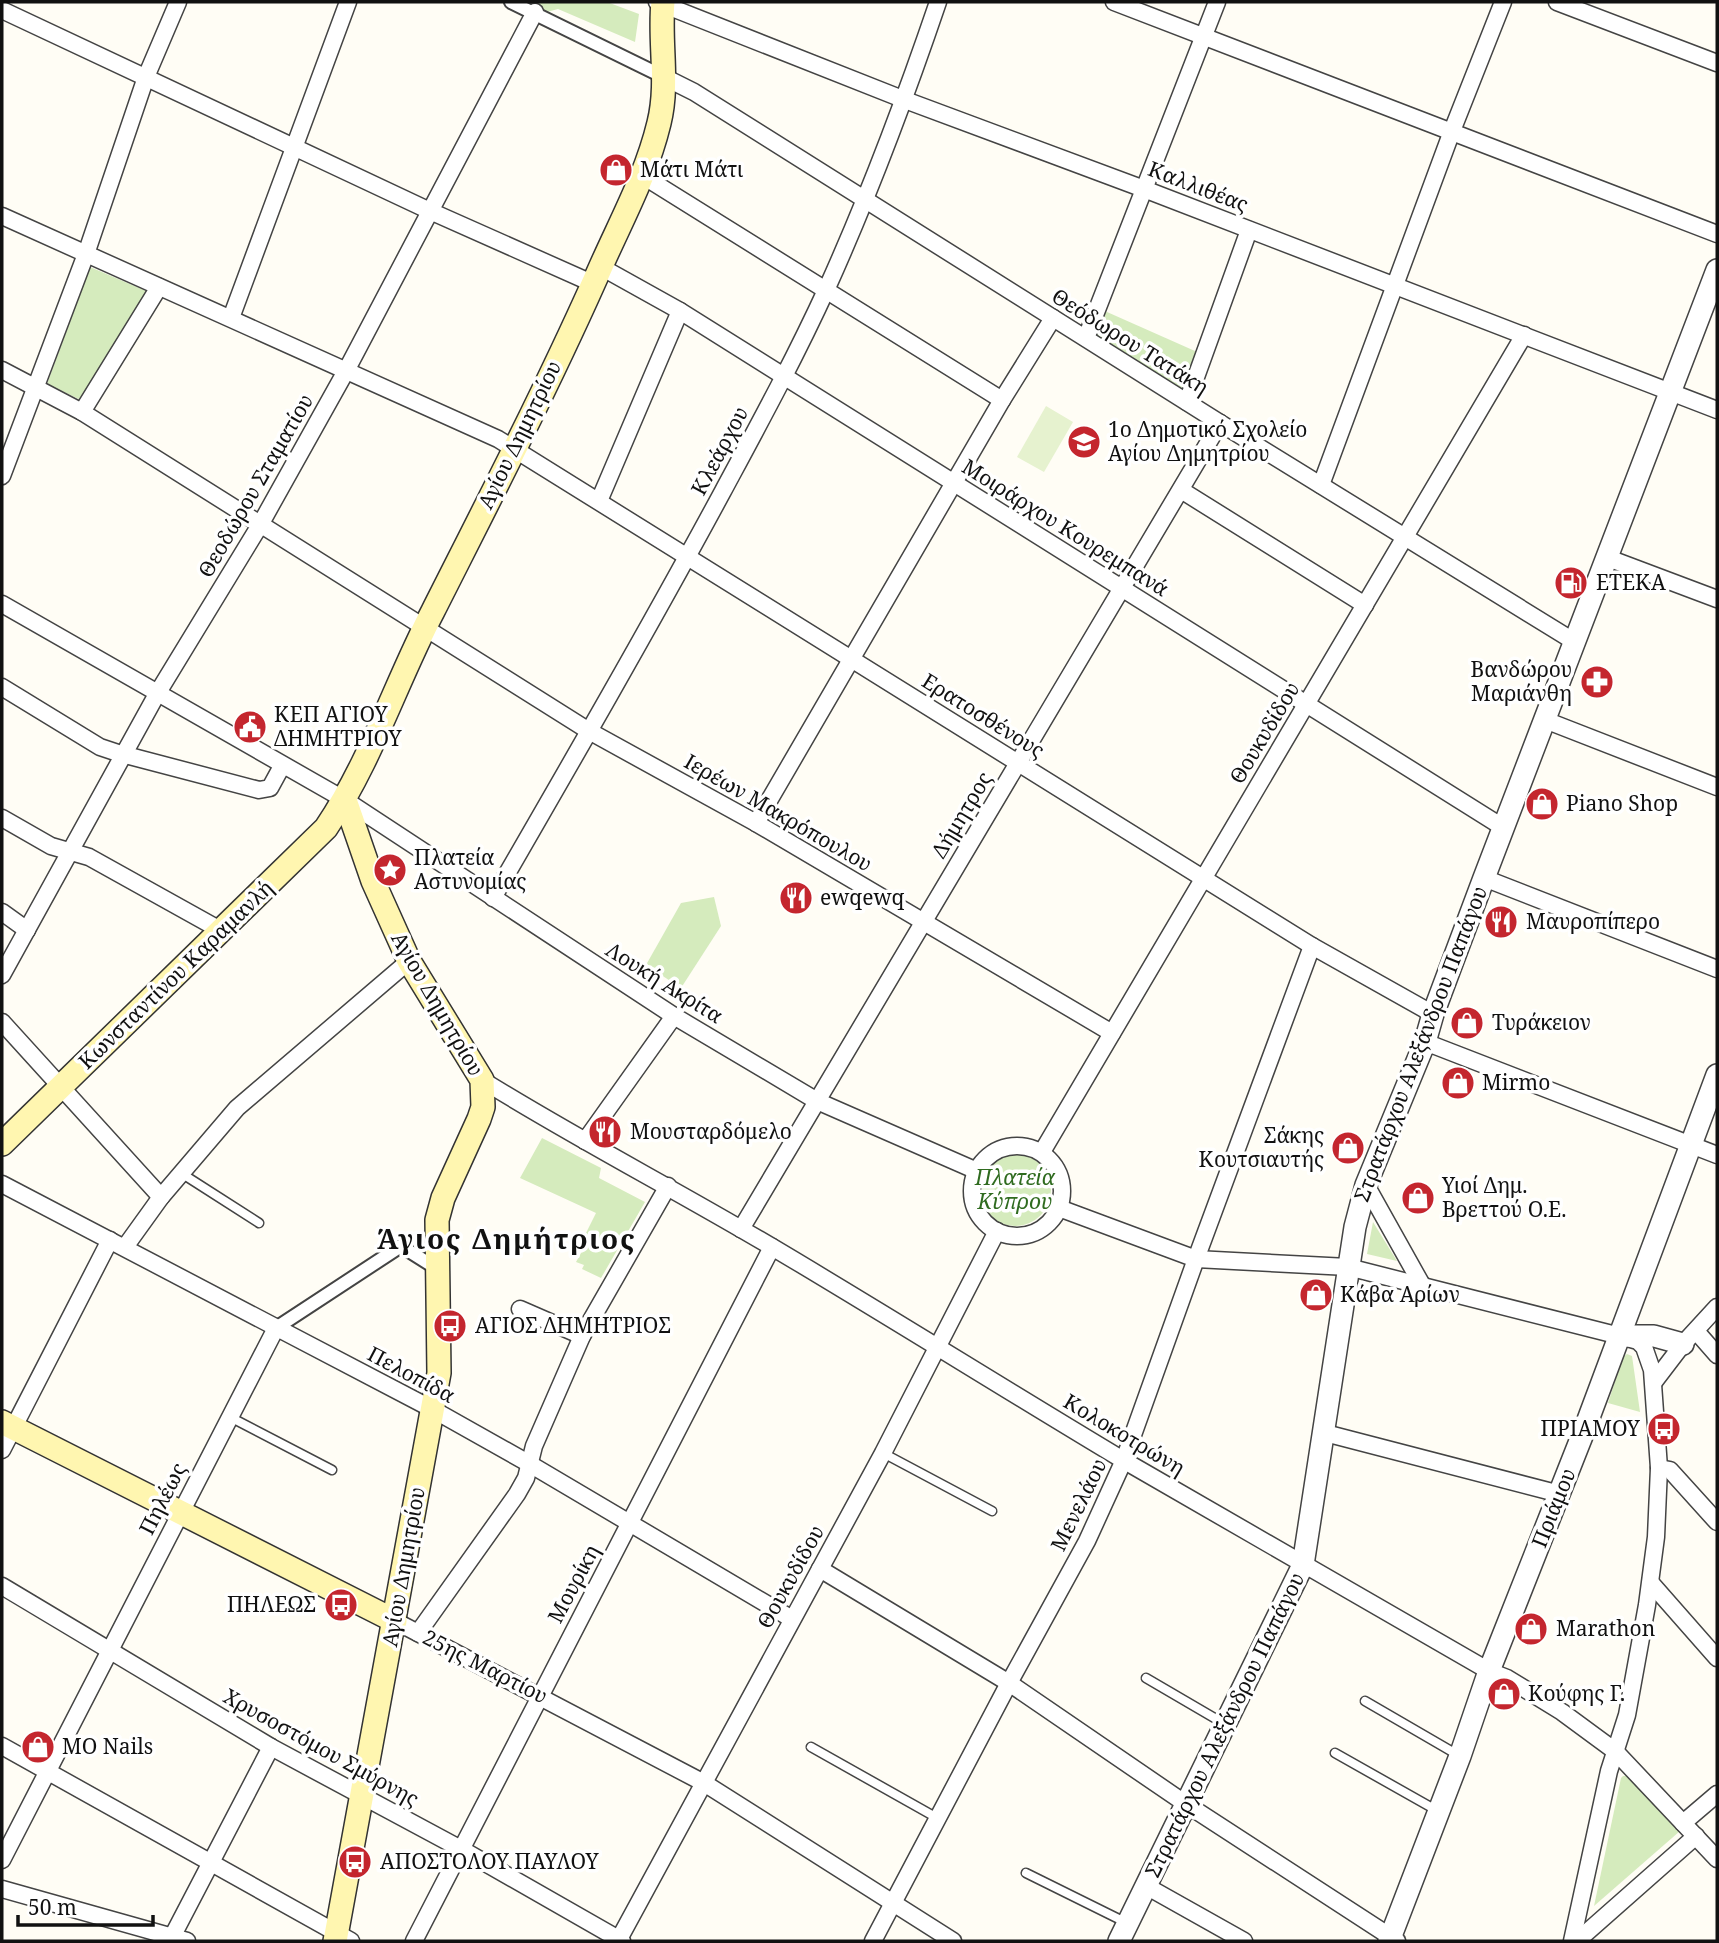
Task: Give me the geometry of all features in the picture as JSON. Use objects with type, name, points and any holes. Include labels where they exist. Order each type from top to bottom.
[{"type":"main road","name":"Αγίου Δημητρίου","points":[[341,1939],[362,1796],[439,1373],[437,1220],[443,1198],[483,1107],[482,1080],[409,961],[373,881],[345,800],[424,627],[515,449],[643,176],[660,120],[664,93],[661,3]]},
{"type":"main road","name":"Κωνσταντίνου Καραμανλή","points":[[2,1144],[326,828],[345,800]]},
{"type":"main road","name":"25ης Μαρτίου","points":[[8,1425],[395,1621]]},
{"type":"street","points":[[2,477],[86,254],[146,77],[177,2]]},
{"type":"street","points":[[231,318],[348,2]]},
{"type":"street","points":[[512,2],[664,77]]},
{"type":"street","name":"Κλεάρχου","points":[[493,898],[688,556],[784,377],[827,289],[865,201],[905,100],[938,2]]},
{"type":"street","points":[[1114,2],[1717,234]]},
{"type":"street","points":[[1086,338],[1217,2]]},
{"type":"street","points":[[1321,485],[1452,131],[1503,2]]},
{"type":"street","points":[[1557,2],[1717,63]]},
{"type":"street","name":"Καλλιθέας","points":[[661,3],[905,100],[1717,410]]},
{"type":"street","name":"Μοιράρχου Κουρεμπανά","points":[[2,10],[430,211],[598,275],[680,312],[1504,828]]},
{"type":"street","name":"Θεοδώρου Σταματίου","points":[[2,975],[157,694],[260,525],[346,371],[535,12]]},
{"type":"street","name":"Θεόδωρου Τατάκη","points":[[664,77],[694,92],[1220,423],[1575,642]]},
{"type":"street","points":[[643,176],[1002,400]]},
{"type":"street","name":"Ερατοσθένους","points":[[2,216],[498,439],[1312,946],[1433,1014]]},
{"type":"street","points":[[1187,402],[1250,230]]},
{"type":"street","name":"Στρατάρχου Αλεξάνδρου Παπάγου","points":[[1124,1932],[1303,1565],[1348,1267],[1366,1185],[1425,1042],[1484,878],[1717,270]]},
{"type":"street","points":[[82,412],[159,287]]},
{"type":"street","points":[[599,501],[680,312]]},
{"type":"street","points":[[756,823],[953,483],[1053,318]]},
{"type":"street","name":"Θουκυδίδου","points":[[1042,1152],[1524,335]]},
{"type":"street","name":"Ιερέων Μακρόπουλου","points":[[2,370],[82,412],[589,731],[756,823],[1112,1033]]},
{"type":"street","name":"Δήμητρος","points":[[741,1229],[1220,423]]},
{"type":"street","points":[[1181,490],[1365,605]]},
{"type":"street","points":[[1608,558],[1717,599]]},
{"type":"street","name":"Λουκή Ακρίτα","points":[[2,604],[345,800],[674,1016],[817,1101],[977,1171]]},
{"type":"street","points":[[2,687],[100,747],[259,790],[270,788],[282,766]]},
{"type":"street","points":[[1545,720],[1717,787]]},
{"type":"street","points":[[2,818],[51,846],[89,857],[222,931]]},
{"type":"street","points":[[1484,878],[1717,969]]},
{"type":"street","points":[[2,912],[27,930]]},
{"type":"street","name":"Μενελάου","points":[[873,1941],[1087,1541],[1124,1460],[1312,946]]},
{"type":"street","points":[[2,1450],[8,1425],[117,1243],[161,1197],[237,1108],[409,961]]},
{"type":"street","points":[[585,1141],[674,1016]]},
{"type":"street","points":[[2,1022],[161,1197]]},
{"type":"street","points":[[1425,1042],[1717,1155]]},
{"type":"street","name":"Πριάμου","points":[[1392,1940],[1489,1671],[1560,1494],[1717,1075]]},
{"type":"street","name":"Κολοκοτρώνη","points":[[482,1080],[537,1121],[585,1141],[668,1186],[1124,1460],[1562,1712],[1615,1751],[1717,1859]]},
{"type":"street","points":[[1021,1146],[1042,1152],[1052,1161],[1060,1176],[1063,1192],[1059,1208],[1048,1223],[1033,1233],[1015,1236],[997,1231],[981,1218],[974,1205],[972,1189],[977,1171],[989,1155],[1007,1147],[1021,1146]]},
{"type":"street","name":"Πελοπίδα","points":[[2,1184],[432,1409],[792,1619]]},
{"type":"street","points":[[1366,1185],[1422,1285]]},
{"type":"street","points":[[418,1633],[526,1478],[528,1463],[582,1336],[668,1186]]},
{"type":"street","points":[[1059,1208],[1196,1259],[1348,1267],[1620,1336],[1638,1341],[1644,1346],[1654,1382],[1659,1468],[1658,1513],[1651,1583],[1627,1715],[1615,1751],[1574,1941]]},
{"type":"street","name":"Θουκυδίδου","points":[[620,1941],[883,1453],[997,1231]]},
{"type":"street","name":"Πηλέως","points":[[4,1851],[276,1328],[401,1246],[436,1268]]},
{"type":"street","name":"Μουρίκη","points":[[414,1941],[772,1247]]},
{"type":"street","points":[[1654,1382],[1717,1307]]},
{"type":"street","points":[[520,1309],[582,1336]]},
{"type":"street","points":[[1620,1336],[1690,1337],[1717,1354]]},
{"type":"street","points":[[1325,1433],[1560,1494]]},
{"type":"street","points":[[1659,1468],[1670,1470],[1717,1522]]},
{"type":"street","points":[[820,1569],[1009,1683],[1392,1940]]},
{"type":"street","points":[[1651,1583],[1717,1658]]},
{"type":"street","name":"Χρυσοστόμου Σμύρνης","points":[[2,1586],[271,1747],[461,1849],[620,1941]]},
{"type":"street","name":"25ης Μαρτίου","points":[[395,1621],[704,1783],[944,1939]]},
{"type":"street","points":[[2,1746],[341,1939]]},
{"type":"street","points":[[2,1889],[177,1940],[211,1863],[271,1747]]},
{"type":"street","points":[[1683,1823],[1717,1794]]},
{"type":"street","points":[[1574,1941],[1696,1836]]},
{"type":"street","points":[[1146,1886],[1244,1941]]},
{"type":"lane","points":[[181,1173],[259,1223]]},
{"type":"lane","points":[[230,1417],[331,1470]]},
{"type":"lane","points":[[883,1453],[992,1511]]},
{"type":"lane","points":[[1146,1678],[1225,1724]]},
{"type":"lane","points":[[1365,1701],[1460,1756]]},
{"type":"lane","points":[[811,1747],[939,1819]]},
{"type":"lane","points":[[1335,1753],[1439,1812]]},
{"type":"lane","points":[[1026,1873],[1124,1932]]},
{"type":"green space","points":[[524,2],[607,2],[639,14],[635,42],[558,9],[547,12]]},
{"type":"green space","points":[[90,267],[151,293],[83,401],[47,384]]},
{"type":"green space","points":[[1098,308],[1204,355],[1187,402],[1086,338]]},
{"type":"green space","points":[[1046,406],[1073,422],[1044,472],[1017,457]]},
{"type":"green space","points":[[714,897],[721,926],[681,988],[646,965],[681,903]]},
{"type":"green space","points":[[542,1138],[601,1168],[599,1178],[645,1202],[601,1278],[582,1269],[584,1265],[576,1262],[585,1246],[581,1243],[596,1213],[520,1178]]},
{"type":"green space","name":"Πλατεία Κύπρου","points":[[1015,1154],[1035,1160],[1045,1170],[1051,1190],[1045,1210],[1035,1220],[1015,1226],[995,1220],[985,1210],[979,1190],[985,1170],[995,1160]]},
{"type":"green space","points":[[1373,1222],[1397,1261],[1367,1254]]},
{"type":"green space","points":[[1627,1354],[1632,1356],[1640,1412],[1608,1403],[1623,1357]]},
{"type":"green space","points":[[1623,1776],[1680,1831],[1594,1906],[1621,1778]]},
{"type":"place","name":"Μάτι Μάτι","points":[[616,170]]},
{"type":"place","name":"1ο Δημοτικό Σχολείο Αγίου Δημητρίου","points":[[1084,442]]},
{"type":"place","name":"ΕΤΕΚΑ","points":[[1571,583]]},
{"type":"place","name":"Βανδώρου Μαριάνθη","points":[[1597,682]]},
{"type":"place","name":"ΚΕΠ ΑΓΙΟΥ ΔΗΜΗΤΡΙΟΥ","points":[[250,727]]},
{"type":"place","name":"Piano Shop","points":[[1542,804]]},
{"type":"place","name":"Πλατεία Αστυνομίας","points":[[390,870]]},
{"type":"place","name":"ewqewq","points":[[796,898]]},
{"type":"place","name":"Μαυροπίπερο","points":[[1501,922]]},
{"type":"place","name":"Τυράκειον","points":[[1467,1023]]},
{"type":"place","name":"Mirmo","points":[[1458,1083]]},
{"type":"place","name":"Μουσταρδόμελο","points":[[605,1132]]},
{"type":"place","name":"Σάκης Κουτσιαυτής","points":[[1348,1148]]},
{"type":"place","name":"Υιοί Δημ. Βρεττού Ο.Ε.","points":[[1418,1198]]},
{"type":"place","name":"Κάβα Αρίων","points":[[1316,1295]]},
{"type":"place","name":"ΑΓΙΟΣ ΔΗΜΗΤΡΙΟΣ","points":[[450,1326]]},
{"type":"place","name":"ΠΡΙΑΜΟΥ","points":[[1664,1429]]},
{"type":"place","name":"ΠΗΛΕΩΣ","points":[[341,1605]]},
{"type":"place","name":"Marathon","points":[[1531,1629]]},
{"type":"place","name":"Κούφης Γ.","points":[[1504,1694]]},
{"type":"place","name":"MO Nails","points":[[38,1747]]},
{"type":"place","name":"ΑΠΟΣΤΟΛΟΥ ΠΑΥΛΟΥ","points":[[355,1862]]},
{"type":"district","name":"Άγιος Δημήτριος","points":[[507,1239]]}]
